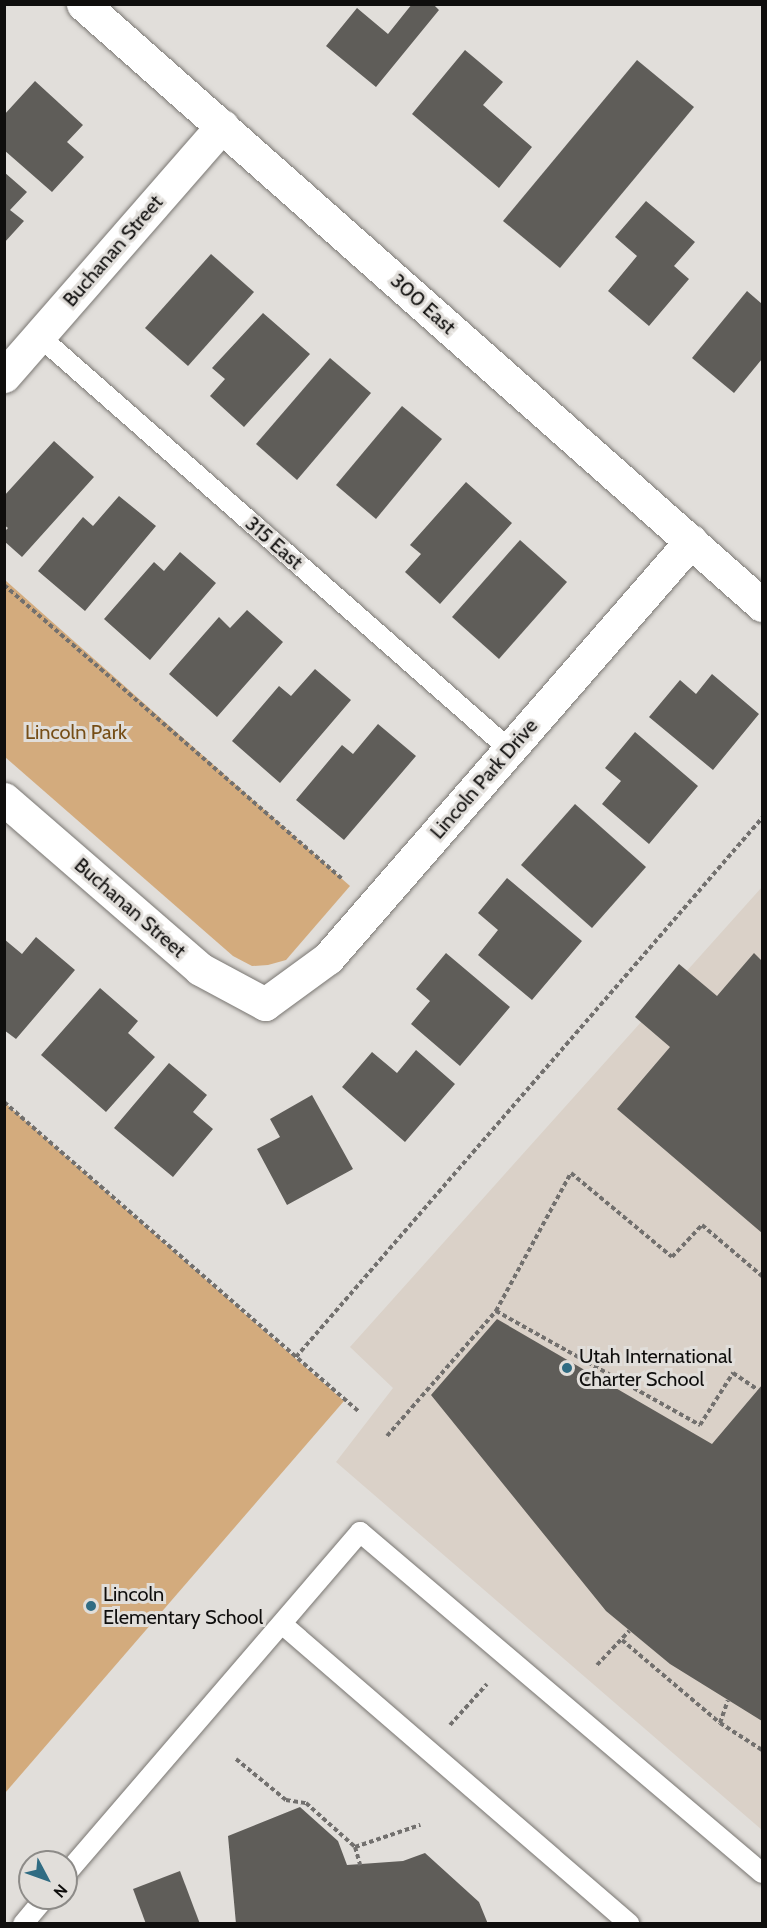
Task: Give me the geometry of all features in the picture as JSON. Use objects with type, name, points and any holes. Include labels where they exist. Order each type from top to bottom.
[{"type":"street","name":"300 East","points":[[83,4],[762,605]]},
{"type":"street","name":"Buchanan Street","points":[[4,376],[222,126]]},
{"type":"street","name":"Lincoln Park Drive","points":[[265,1004],[328,958],[691,541]]},
{"type":"street","name":"Buchanan Street","points":[[4,800],[200,969],[265,1004]]},
{"type":"lane","name":"315 East","points":[[39,336],[509,749]]},
{"type":"lane","points":[[78,1860],[360,1532],[762,1873]]},
{"type":"lane","points":[[282,1624],[630,1923]]},
{"type":"lane","points":[[24,1923],[35,1910]]},
{"type":"path","points":[[4,585],[344,881]]},
{"type":"path","points":[[296,1357],[762,818]]},
{"type":"path","points":[[4,1102],[358,1411]]},
{"type":"path","points":[[387,1436],[496,1311],[571,1173],[672,1257],[702,1225],[762,1276]]},
{"type":"path","points":[[496,1311],[700,1425],[733,1373],[758,1390]]},
{"type":"path","points":[[597,1665],[629,1631]]},
{"type":"path","points":[[622,1640],[720,1723],[762,1750]]},
{"type":"path","points":[[429,1750],[509,1658]]},
{"type":"path","points":[[720,1723],[728,1700]]},
{"type":"path","points":[[237,1759],[286,1800],[306,1803],[355,1847],[360,1865]]},
{"type":"path","points":[[355,1847],[420,1826]]},
{"type":"shaded area","name":"Utah International Charter School","points":[[762,887],[762,1830],[336,1462],[393,1388],[350,1347]]},
{"type":"green space","name":"Lincoln Park","points":[[5,580],[350,886],[286,960],[252,966],[233,956],[5,757]]},
{"type":"green space","name":"Lincoln Elementary School","points":[[5,1103],[344,1401],[5,1793]]},
{"type":"building","points":[[412,4],[433,4],[439,10],[376,87],[326,46],[357,8],[388,34]]},
{"type":"building","points":[[465,50],[503,82],[483,105],[532,147],[499,188],[412,114]]},
{"type":"building","points":[[637,60],[694,107],[560,268],[503,221]]},
{"type":"building","points":[[35,81],[83,125],[67,142],[84,157],[52,192],[4,150],[4,115]]},
{"type":"building","points":[[4,172],[27,192],[10,210],[24,221],[4,243]]},
{"type":"building","points":[[646,201],[695,242],[674,266],[689,279],[649,326],[608,291],[637,256],[615,237]]},
{"type":"building","points":[[211,254],[254,292],[188,366],[145,328]]},
{"type":"building","points":[[747,291],[762,304],[762,359],[734,393],[692,358]]},
{"type":"building","points":[[263,313],[310,354],[244,427],[210,396],[225,379],[212,368]]},
{"type":"building","points":[[330,358],[371,393],[297,480],[256,444]]},
{"type":"building","points":[[402,406],[442,439],[376,519],[336,485]]},
{"type":"building","points":[[54,441],[94,477],[22,557],[4,541],[4,532],[8,528],[4,525],[4,496]]},
{"type":"building","points":[[466,482],[512,523],[440,604],[405,572],[421,554],[410,545]]},
{"type":"building","points":[[119,496],[156,526],[85,611],[38,571],[83,517],[93,526]]},
{"type":"building","points":[[520,540],[567,582],[499,659],[452,617]]},
{"type":"building","points":[[180,552],[216,583],[150,660],[104,619],[154,562],[164,571]]},
{"type":"building","points":[[247,610],[283,642],[217,717],[169,674],[219,617],[230,628]]},
{"type":"building","points":[[315,669],[351,700],[280,783],[232,741],[279,686],[291,696]]},
{"type":"building","points":[[712,674],[759,714],[713,770],[649,717],[680,680],[696,694]]},
{"type":"building","points":[[378,724],[416,756],[344,840],[296,800],[342,745],[353,754]]},
{"type":"building","points":[[635,732],[698,786],[649,844],[602,804],[621,781],[605,768]]},
{"type":"building","points":[[575,804],[646,867],[592,928],[521,865]]},
{"type":"building","points":[[507,878],[582,941],[532,1000],[478,955],[498,930],[478,913]]},
{"type":"building","points":[[36,937],[75,970],[16,1039],[4,1030],[4,939],[22,954]]},
{"type":"building","points":[[446,953],[510,1007],[460,1066],[411,1024],[430,1001],[416,989]]},
{"type":"building","points":[[754,953],[762,961],[762,1233],[617,1109],[670,1047],[635,1017],[679,964],[717,996]]},
{"type":"building","points":[[100,988],[138,1021],[128,1033],[155,1057],[106,1112],[41,1055]]},
{"type":"building","points":[[416,1050],[455,1084],[405,1142],[342,1087],[372,1052],[397,1073]]},
{"type":"building","points":[[169,1063],[207,1095],[193,1112],[213,1129],[173,1177],[114,1128]]},
{"type":"building","points":[[312,1095],[353,1169],[287,1205],[257,1149],[280,1137],[270,1119]]},
{"type":"building","points":[[497,1319],[712,1444],[762,1385],[762,1721],[670,1664],[606,1611],[431,1395]]},
{"type":"building","points":[[300,1807],[338,1841],[347,1865],[403,1861],[425,1853],[479,1902],[488,1924],[236,1924],[228,1836]]},
{"type":"building","points":[[180,1871],[200,1924],[146,1924],[133,1889]]},
{"type":"place","name":"Utah International Charter School","points":[[567,1368]]},
{"type":"place","name":"Lincoln Elementary School","points":[[91,1606]]}]
